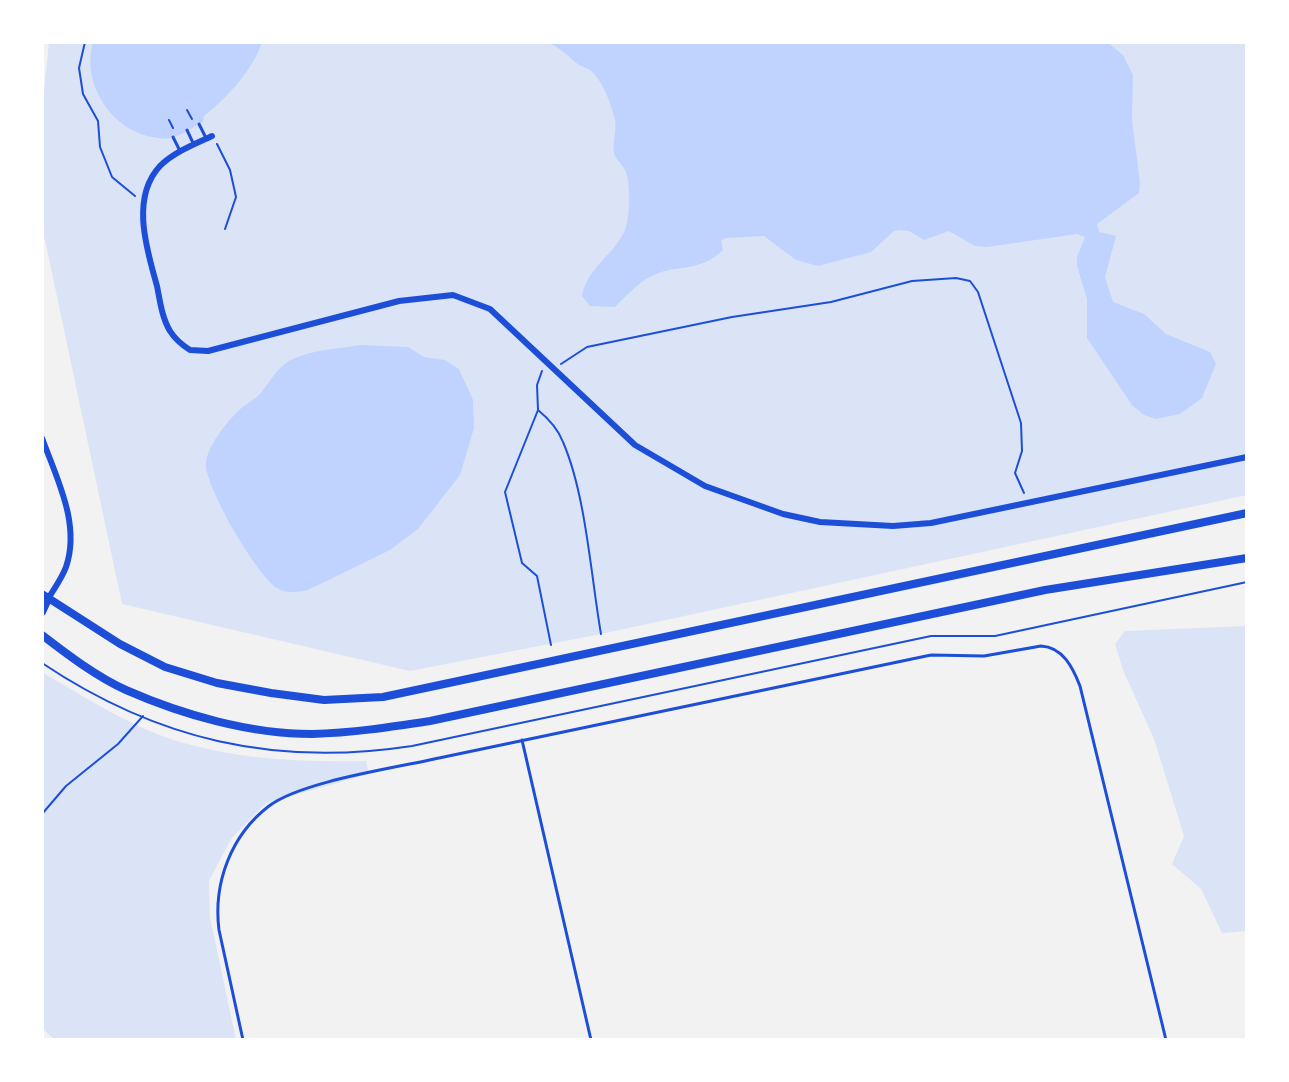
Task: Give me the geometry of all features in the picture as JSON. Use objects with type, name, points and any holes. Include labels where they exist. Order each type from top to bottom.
[{"type":"main road","points":[[42,612],[45,596],[120,644],[165,667],[217,683],[324,700],[383,697],[1247,513]]},
{"type":"main road","points":[[42,635],[124,689],[191,714],[250,727],[310,734],[371,731],[453,716],[1045,590],[1247,558]]},
{"type":"street","points":[[209,137],[180,152],[160,166],[149,184],[144,204],[147,248],[164,314],[170,331],[190,350],[208,351],[399,301],[453,296],[490,309],[635,445],[705,486],[783,514],[820,522],[893,526],[961,518],[1247,457]]},
{"type":"street","points":[[42,438],[65,504],[72,537],[66,567],[45,596]]},
{"type":"lane","points":[[199,124],[209,137]]},
{"type":"lane","points":[[187,130],[194,145]]},
{"type":"lane","points":[[173,137],[180,152]]},
{"type":"lane","points":[[243,1040],[218,915],[221,886],[229,856],[241,834],[270,805],[301,790],[522,740],[931,655],[984,656],[1016,648],[1049,646],[1070,662],[1080,686],[1166,1040]]},
{"type":"lane","points":[[522,740],[591,1040]]},
{"type":"path","points":[[85,42],[79,68],[83,94],[98,121],[100,147],[112,177],[144,204]]},
{"type":"path","points":[[209,137],[230,170],[236,197],[225,229]]},
{"type":"path","points":[[555,371],[563,362],[587,347],[732,317],[831,302],[912,281],[956,278],[970,281],[978,292],[1021,423],[1022,451],[1015,473],[1028,504]]},
{"type":"path","points":[[545,362],[537,386],[538,410],[505,492],[522,563],[537,576],[551,645]]},
{"type":"path","points":[[538,410],[551,421],[563,441],[575,478],[600,634]]},
{"type":"path","points":[[42,814],[66,786],[118,744],[143,716]]},
{"type":"shaded area","points":[[49,42],[1247,42],[1247,495],[601,634],[410,671],[122,604],[42,226],[43,100]]},
{"type":"shaded area","points":[[1247,626],[1247,931],[1222,933],[1201,889],[1172,864],[1184,836],[1154,739],[1123,670],[1115,644],[1125,631]]},
{"type":"shaded area","points":[[42,672],[126,720],[180,742],[226,753],[272,759],[366,761],[369,774],[266,803],[231,839],[209,881],[210,917],[236,1040],[55,1040],[42,1028]]},
{"type":"water","points":[[93,42],[262,42],[246,73],[222,101],[204,116],[203,122],[178,135],[164,139],[147,136],[133,130],[109,111],[95,86],[91,71]]},
{"type":"water","points":[[545,42],[1107,42],[1123,55],[1133,75],[1132,120],[1140,183],[1139,193],[1097,224],[1099,232],[1116,236],[1105,277],[1113,302],[1144,314],[1166,334],[1210,352],[1216,364],[1202,398],[1180,414],[1156,419],[1144,415],[1132,405],[1087,338],[1087,299],[1077,266],[1077,257],[1085,237],[1077,234],[987,247],[975,246],[949,231],[924,240],[909,231],[899,230],[894,231],[871,252],[818,266],[796,260],[764,236],[725,238],[721,241],[723,250],[705,262],[668,270],[650,277],[636,286],[615,307],[590,306],[582,296],[585,286],[596,268],[616,245],[626,227],[629,205],[628,180],[624,168],[614,153],[615,120],[600,81],[590,70],[579,65],[555,46]]},
{"type":"water","points":[[361,345],[408,347],[424,357],[445,360],[459,369],[473,400],[474,428],[460,475],[418,529],[390,550],[308,590],[285,591],[277,588],[268,580],[233,529],[207,473],[207,456],[228,422],[259,395],[287,362],[309,353]]}]
